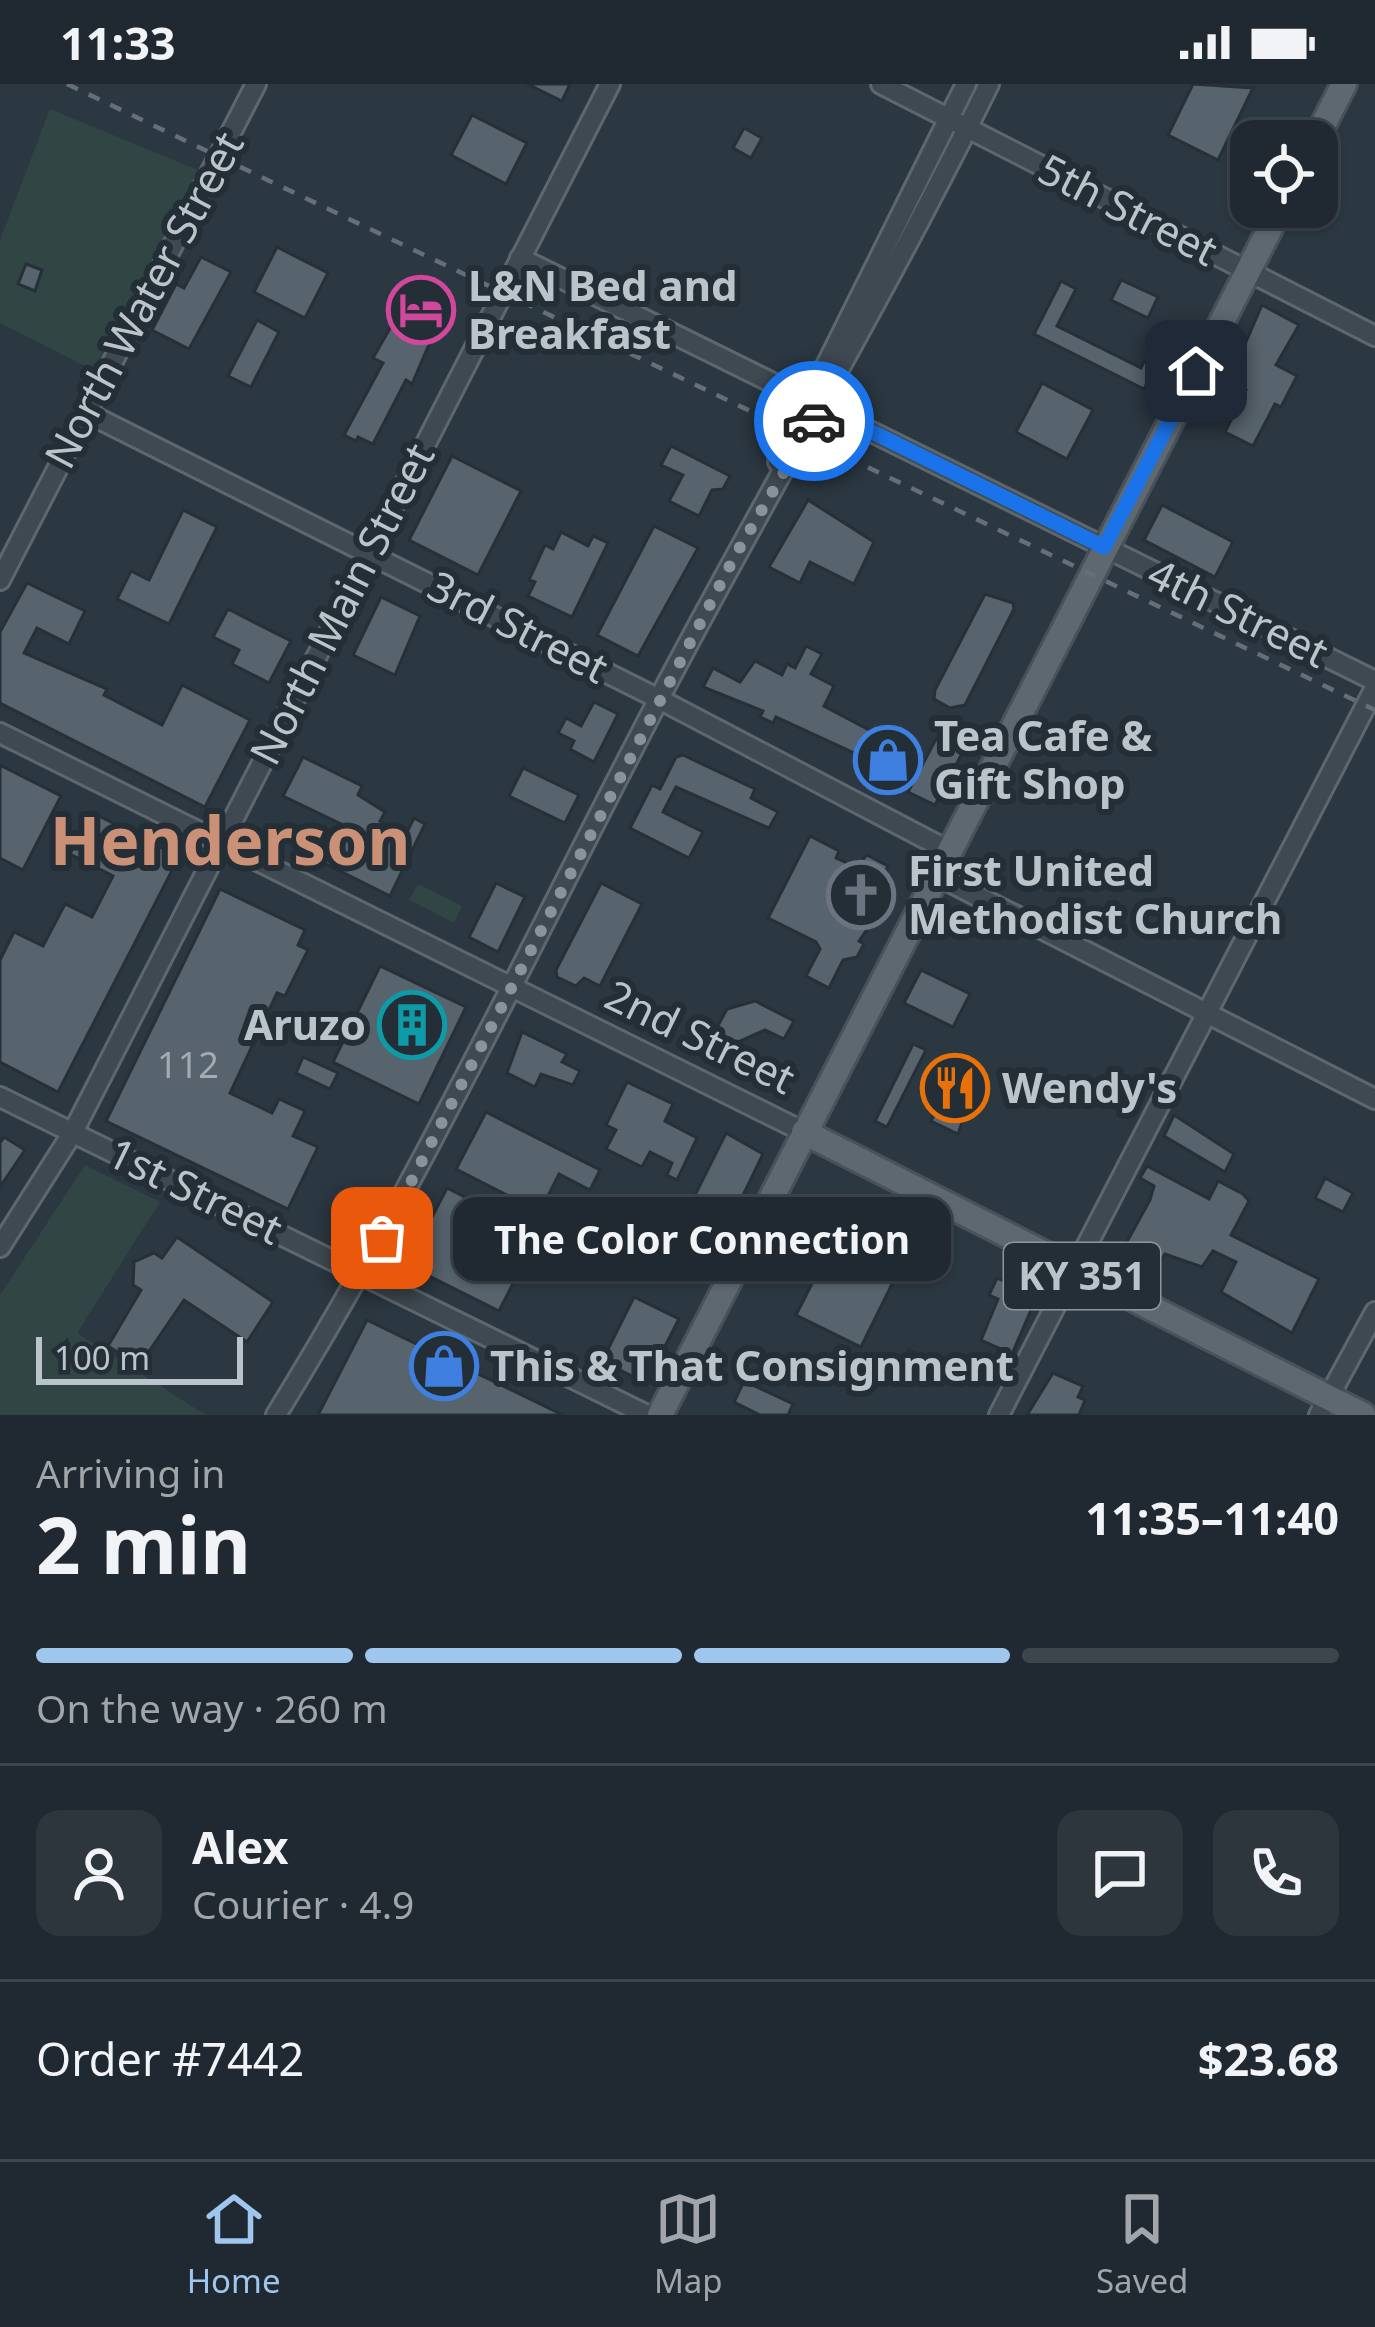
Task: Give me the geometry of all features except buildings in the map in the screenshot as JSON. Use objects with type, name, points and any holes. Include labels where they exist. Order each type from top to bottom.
[{"type":"main road","points":[[1326,120],[1344,84]]},
{"type":"main road","points":[[660,1415],[1270,228]]},
{"type":"main road","name":"2nd Street","points":[[804,1132],[1323,1406],[1364,1415]]},
{"type":"street","name":"North Water Street","points":[[0,580],[256,84]]},
{"type":"street","name":"North Main Street","points":[[0,1247],[73,1132],[610,84]]},
{"type":"street","name":"5th Street","points":[[880,84],[1375,336]]},
{"type":"street","points":[[814,403],[966,84]]},
{"type":"street","points":[[276,1415],[363,1273],[814,403],[989,84]]},
{"type":"street","name":"4th Street","points":[[520,258],[1375,685]]},
{"type":"street","name":"3rd Street","points":[[86,412],[659,699],[947,850]]},
{"type":"street","points":[[999,1415],[1375,685]]},
{"type":"street","name":"2nd Street","points":[[0,733],[804,1132]]},
{"type":"street","points":[[934,874],[1375,1099]]},
{"type":"street","name":"1st Street","points":[[0,1096],[647,1415]]},
{"type":"street","points":[[1323,1406],[1375,1312]]},
{"type":"green space","points":[[50,109],[198,170],[94,371],[0,323],[0,240]]},
{"type":"green space","points":[[418,884],[462,906],[454,923],[409,900]]},
{"type":"green space","points":[[85,1165],[160,1202],[77,1333],[206,1415],[0,1415],[0,1295]]},
{"type":"railway","points":[[67,84],[1375,710]]},
{"type":"way so far","points":[[382,1238],[659,699],[814,421]]},
{"type":"place","name":"L&N Bed and Breakfast","points":[[421,310]]},
{"type":"place","name":"Tea Cafe & Gift Shop","points":[[888,760]]},
{"type":"place","name":"First United Methodist Church","points":[[861,895]]},
{"type":"place","name":"Aruzo","points":[[412,1025]]},
{"type":"place","name":"Wendy's","points":[[955,1088]]},
{"type":"place","name":"The Color Connection","points":[[382,1238]]},
{"type":"place","name":"This & That Consignment","points":[[444,1366]]},
{"type":"district","name":"Henderson","points":[[230,842]]},
{"type":"route","points":[[814,421],[822,407],[1104,547],[1196,371]]}]
